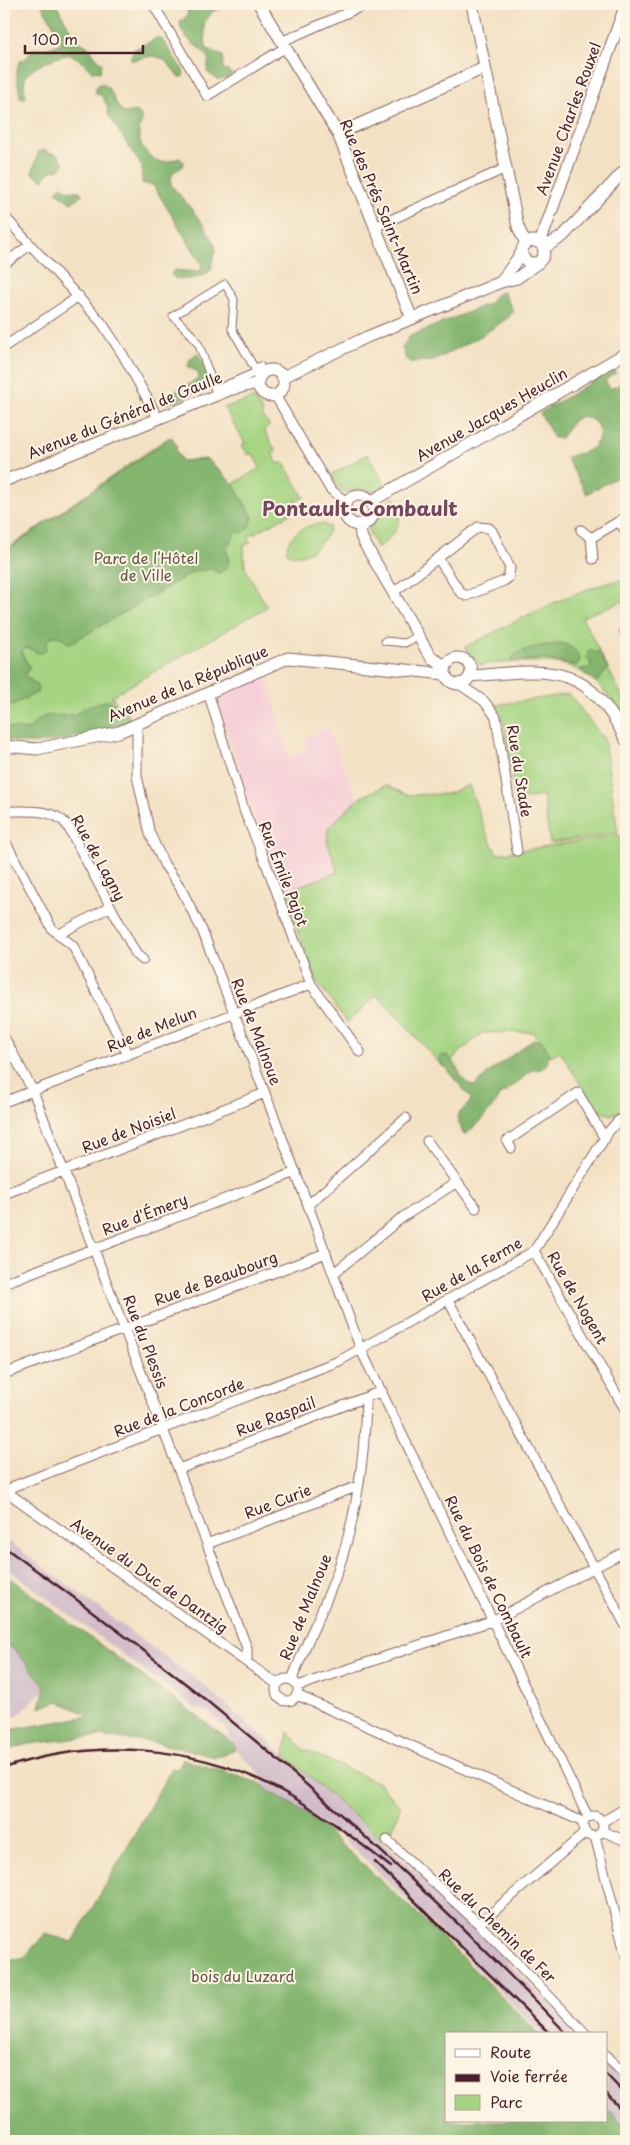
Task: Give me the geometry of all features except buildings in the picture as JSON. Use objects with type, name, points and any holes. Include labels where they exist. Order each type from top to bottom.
[{"type":"street","points":[[153,4],[208,96],[285,44],[367,4]]},
{"type":"street","name":"Rue des Prés Saint-Martin","points":[[259,4],[338,134],[412,319]]},
{"type":"street","points":[[472,4],[484,68],[524,248],[524,258],[529,262],[539,262]]},
{"type":"street","name":"Avenue Charles Rouxel","points":[[542,246],[626,4]]},
{"type":"street","points":[[338,134],[484,68]]},
{"type":"street","points":[[376,227],[506,168]]},
{"type":"street","points":[[542,246],[563,236],[626,169]]},
{"type":"street","points":[[4,216],[102,323],[123,355],[158,418]]},
{"type":"street","points":[[282,377],[367,337],[501,282],[517,278],[544,256],[542,246],[534,241],[524,248],[501,282]]},
{"type":"street","points":[[4,264],[30,244]]},
{"type":"street","points":[[225,284],[234,299],[232,329],[255,369],[260,366],[261,370],[215,390],[214,387],[195,338],[172,316],[225,284]]},
{"type":"street","points":[[4,347],[79,296]]},
{"type":"street","name":"Avenue Jacques Heuclin","points":[[372,502],[626,353]]},
{"type":"street","points":[[275,395],[284,386],[282,377],[277,371],[265,371],[260,376],[258,383],[264,393],[275,395],[330,489],[346,502]]},
{"type":"street","name":"Avenue du Général de Gaulle","points":[[4,481],[229,390],[258,383]]},
{"type":"street","points":[[359,495],[372,502],[373,514],[368,522],[360,524],[351,522],[346,516],[346,502],[359,495]]},
{"type":"street","points":[[591,538],[622,519],[626,531]]},
{"type":"street","points":[[360,524],[361,536],[366,546],[432,658],[445,670],[450,682],[459,684],[467,681],[471,672],[466,659],[458,657],[450,660],[445,670]]},
{"type":"street","points":[[394,592],[478,527],[492,531],[510,568],[510,573],[504,581],[466,596],[460,592],[438,558]]},
{"type":"street","points":[[581,530],[591,538],[594,559]]},
{"type":"street","points":[[385,641],[405,643],[418,636]]},
{"type":"street","name":"Avenue de la République","points":[[4,746],[37,749],[119,732],[291,657],[445,670]]},
{"type":"street","points":[[471,672],[540,666],[571,671],[595,688],[626,729]]},
{"type":"street","points":[[471,672],[542,671],[570,677],[584,686],[600,702],[626,740]]},
{"type":"street","name":"Rue du Stade","points":[[459,684],[484,701],[496,717],[517,851]]},
{"type":"street","name":"Rue Émile Pajot","points":[[208,692],[245,813],[311,984],[360,1052]]},
{"type":"street","name":"Rue de Malnoue","points":[[137,725],[137,776],[150,834],[164,864],[192,908],[296,1172],[361,1350]]},
{"type":"street","name":"Rue de Lagny","points":[[4,811],[49,813],[60,816],[67,825],[136,954],[143,960]]},
{"type":"street","points":[[4,839],[52,929],[74,946],[128,1055]]},
{"type":"street","points":[[59,934],[110,907]]},
{"type":"street","name":"Rue de Melun","points":[[4,1102],[311,984]]},
{"type":"street","name":"Rue du Plessis","points":[[4,1037],[33,1091],[95,1249],[247,1648],[247,1662]]},
{"type":"street","points":[[511,1148],[507,1141],[578,1093],[604,1139]]},
{"type":"street","name":"Rue de Noisiel","points":[[4,1194],[265,1094]]},
{"type":"street","points":[[592,1116],[604,1123],[615,1124]]},
{"type":"street","points":[[308,1205],[406,1118]]},
{"type":"street","name":"Rue de la Ferme","points":[[361,1350],[534,1251],[604,1139],[615,1124],[626,1118]]},
{"type":"street","points":[[427,1141],[476,1208]]},
{"type":"street","name":"Rue d'Émery","points":[[4,1283],[296,1172]]},
{"type":"street","points":[[334,1273],[400,1219],[457,1182]]},
{"type":"street","name":"Rue de Nogent","points":[[534,1251],[626,1411]]},
{"type":"street","name":"Rue de Beaubourg","points":[[4,1374],[326,1253]]},
{"type":"street","points":[[448,1300],[626,1626]]},
{"type":"street","name":"Rue du Bois de Combault","points":[[361,1350],[494,1620],[586,1819],[585,1833]]},
{"type":"street","name":"Rue de la Concorde","points":[[6,1491],[14,1486],[340,1361],[361,1350]]},
{"type":"street","name":"Rue Raspail","points":[[179,1469],[382,1391]]},
{"type":"street","name":"Rue de Malnoue","points":[[296,1687],[338,1571],[352,1519],[366,1440],[366,1397]]},
{"type":"street","name":"Rue Curie","points":[[207,1544],[358,1486]]},
{"type":"street","name":"Avenue du Duc de Dantzig","points":[[6,1491],[277,1684]]},
{"type":"street","points":[[626,1551],[494,1620],[296,1687],[289,1702],[282,1700],[277,1695],[277,1684],[283,1680],[296,1687],[586,1819],[598,1817],[626,1956]]},
{"type":"street","points":[[479,1924],[585,1833],[600,1830],[626,1808]]},
{"type":"street","points":[[600,1830],[626,1841]]},
{"type":"street","name":"Rue du Chemin de Fer","points":[[387,1840],[479,1924],[584,2032]]},
{"type":"street","points":[[608,2057],[626,2075]]},
{"type":"shaded area","points":[[266,674],[289,756],[306,751],[306,737],[328,729],[358,800],[328,828],[327,841],[338,872],[283,892],[249,802],[218,700],[220,696]]},
{"type":"shaded area","points":[[4,1538],[202,1684],[432,1886],[578,2032],[540,2032],[444,1935],[335,1831],[265,1790],[262,1776],[236,1749],[224,1726],[208,1712],[196,1709],[4,1566]]},
{"type":"shaded area","points":[[4,1642],[17,1652],[45,1687],[18,1715],[4,1725]]},
{"type":"shaded area","points":[[608,2065],[626,2083],[626,2129],[608,2110]]},
{"type":"green space","points":[[41,4],[56,4],[76,40],[87,46],[102,64],[100,72],[92,71],[71,55],[61,56],[47,62],[26,76],[24,86],[26,95],[24,99],[20,97],[17,79],[19,62],[26,59],[33,49],[49,48],[61,43],[62,39]]},
{"type":"green space","points":[[181,4],[227,4],[226,7],[213,11],[204,23],[206,48],[223,56],[223,68],[232,74],[227,78],[218,80],[207,72],[209,58],[187,38],[181,28],[180,22],[187,16],[188,12]]},
{"type":"green space","points":[[157,37],[162,39],[184,72],[183,77],[179,77],[166,61],[157,57],[131,60],[137,48]]},
{"type":"green space","points":[[99,84],[104,84],[107,87],[124,113],[135,111],[140,114],[140,141],[148,154],[160,162],[180,158],[184,162],[182,167],[172,173],[171,185],[202,223],[215,246],[212,269],[208,273],[184,279],[174,278],[171,275],[174,270],[198,272],[202,268],[201,263],[153,185],[142,183],[142,167],[109,116],[107,105],[102,96],[96,93],[95,88]]},
{"type":"green space","points":[[43,150],[58,155],[64,164],[61,168],[50,172],[43,180],[32,173],[39,151]]},
{"type":"green space","points":[[61,186],[69,191],[80,191],[82,195],[71,203],[56,191]]},
{"type":"green space","points":[[500,292],[504,293],[513,311],[509,317],[481,336],[433,361],[410,362],[406,359],[402,347],[410,336],[490,303],[495,295]]},
{"type":"green space","points":[[197,353],[208,370],[207,387],[166,404],[163,401],[166,396],[187,386],[199,377],[197,371],[188,367],[190,359]]},
{"type":"green space","points":[[615,370],[615,374],[605,380],[610,389],[626,382],[626,472],[587,494],[566,458],[589,450],[595,445],[598,440],[599,429],[592,420],[580,416],[572,422],[561,438],[554,438],[540,413]]},
{"type":"green space","name":"Parc de l’Hôtel de Ville","points":[[254,398],[262,412],[262,417],[270,425],[264,430],[276,451],[272,453],[278,464],[283,462],[304,497],[293,503],[297,510],[248,537],[251,542],[244,546],[245,568],[267,607],[112,696],[127,722],[4,739],[4,551],[169,437],[182,461],[207,459],[233,484],[260,468],[252,453],[248,455],[242,445],[245,443],[224,408]]},
{"type":"green space","points":[[172,437],[177,447],[175,451],[182,461],[207,459],[233,484],[253,517],[250,526],[243,533],[236,532],[226,549],[229,558],[227,568],[219,573],[211,569],[195,571],[71,643],[66,642],[62,637],[53,636],[47,642],[46,651],[40,653],[28,648],[24,649],[21,651],[30,669],[24,675],[37,685],[38,692],[12,705],[4,705],[4,552]]},
{"type":"green space","points":[[367,454],[385,484],[375,492],[357,489],[344,493],[329,476]]},
{"type":"green space","points":[[395,497],[399,514],[397,527],[390,538],[377,549],[368,529],[377,520],[381,506]]},
{"type":"green space","points":[[316,524],[330,527],[324,539],[313,550],[300,555],[287,552],[290,540],[298,531]]},
{"type":"green space","points":[[626,579],[626,600],[582,617],[626,704],[626,719],[610,697],[595,682],[580,671],[566,665],[549,662],[484,664],[484,666],[478,664],[465,647],[564,598]]},
{"type":"green space","points":[[560,643],[570,646],[575,651],[580,660],[576,666],[544,659],[510,662],[513,657],[524,650]]},
{"type":"green space","points":[[588,652],[600,653],[608,669],[597,682],[580,669],[590,668],[591,663],[587,658]]},
{"type":"green space","points":[[569,694],[604,739],[618,833],[550,843],[543,796],[515,800],[504,723],[496,705]]},
{"type":"green space","points":[[108,700],[129,715],[129,722],[52,742],[24,743],[4,739],[4,727],[29,730],[37,720],[46,716],[74,715],[85,707]]},
{"type":"green space","points":[[386,785],[407,795],[447,794],[469,785],[485,830],[497,854],[619,835],[626,865],[626,1108],[611,1115],[597,1111],[560,1051],[551,1056],[533,1032],[482,1033],[443,1067],[377,995],[347,1023],[316,980],[283,892],[338,872],[327,841],[328,828],[358,799]]},
{"type":"green space","points":[[534,1039],[542,1041],[548,1051],[548,1062],[542,1069],[532,1070],[506,1092],[499,1095],[485,1116],[465,1135],[463,1134],[457,1116],[470,1102],[471,1098],[439,1061],[441,1055],[452,1059],[463,1079],[468,1084],[474,1086]]},
{"type":"green space","points":[[4,1574],[232,1742],[236,1749],[216,1757],[149,1741],[97,1736],[28,1744],[4,1751],[4,1731],[90,1716],[58,1701],[40,1708],[45,1686],[17,1652],[4,1642]]},
{"type":"green space","points":[[288,1732],[303,1749],[379,1783],[400,1807],[389,1838],[385,1842],[285,1756]]},
{"type":"green space","name":"bois du Luzard","points":[[183,1759],[262,1784],[268,1791],[307,1813],[425,1921],[537,2032],[445,2032],[445,2122],[608,2122],[608,2109],[626,2129],[626,2141],[4,2141],[4,1952],[14,1960],[23,1959],[45,1934],[73,1942],[172,1768],[178,1769]]},
{"type":"railway","points":[[4,1547],[154,1658],[298,1777],[435,1902],[565,2032]]},
{"type":"railway","points":[[4,1768],[38,1758],[74,1752],[109,1750],[145,1751],[181,1755],[216,1764],[250,1776],[282,1791],[311,1808],[391,1867]]},
{"type":"railway","points":[[375,1862],[548,2032]]},
{"type":"railway","points":[[608,2076],[626,2095]]},
{"type":"railway","points":[[608,2095],[626,2115]]},
{"type":"district","name":"Pontault-Combault","points":[[360,509]]}]
